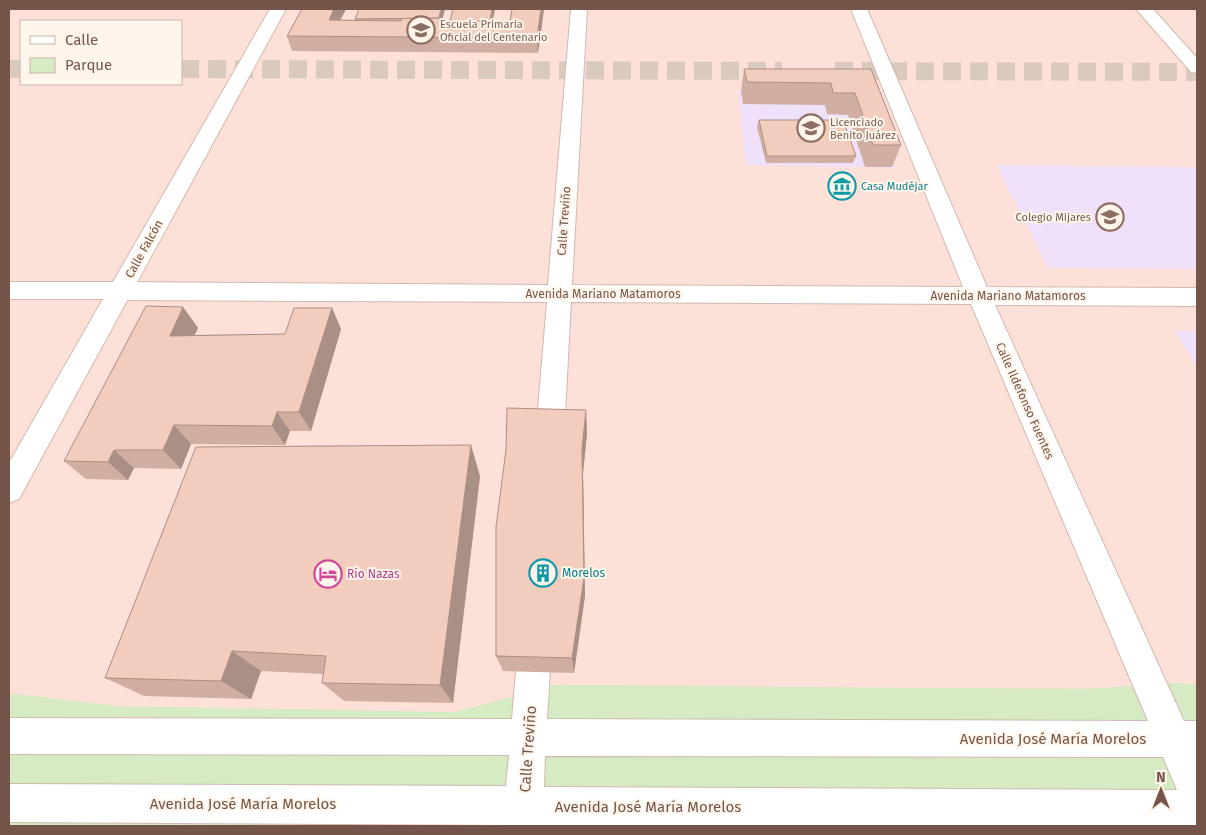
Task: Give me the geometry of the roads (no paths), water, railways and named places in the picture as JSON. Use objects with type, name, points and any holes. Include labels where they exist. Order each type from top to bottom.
[{"type":"street","name":"Calle Falcón","points":[[9,490],[278,9]]},
{"type":"street","name":"Calle Treviño","points":[[550,433],[579,9]]},
{"type":"street","name":"Calle Ildefonso Fuentes","points":[[859,9],[979,296],[1186,739],[1197,791]]},
{"type":"street","points":[[1144,9],[1197,68]]},
{"type":"street","name":"Avenida Mariano Matamoros","points":[[9,290],[1197,297]]},
{"type":"street","name":"Calle Treviño","points":[[523,816],[533,671]]},
{"type":"street","name":"Avenida José María Morelos","points":[[9,736],[1186,739]]},
{"type":"street","name":"Avenida José María Morelos","points":[[9,803],[523,816],[1197,809]]},
{"type":"tunnel","points":[[9,69],[20,69]]},
{"type":"tunnel","points":[[182,69],[782,71]]},
{"type":"tunnel","points":[[835,71],[1197,72]]},
{"type":"place","name":"Escuela Primaria Oficial del Centenario","points":[[421,30]]},
{"type":"place","name":"Licenciado Benito Juárez","points":[[811,128]]},
{"type":"place","name":"Casa Mudéjar","points":[[842,186]]},
{"type":"place","name":"Colegio Mijares","points":[[1110,217]]},
{"type":"place","name":"Morelos","points":[[543,573]]},
{"type":"place","name":"Río Nazas","points":[[328,574]]}]
